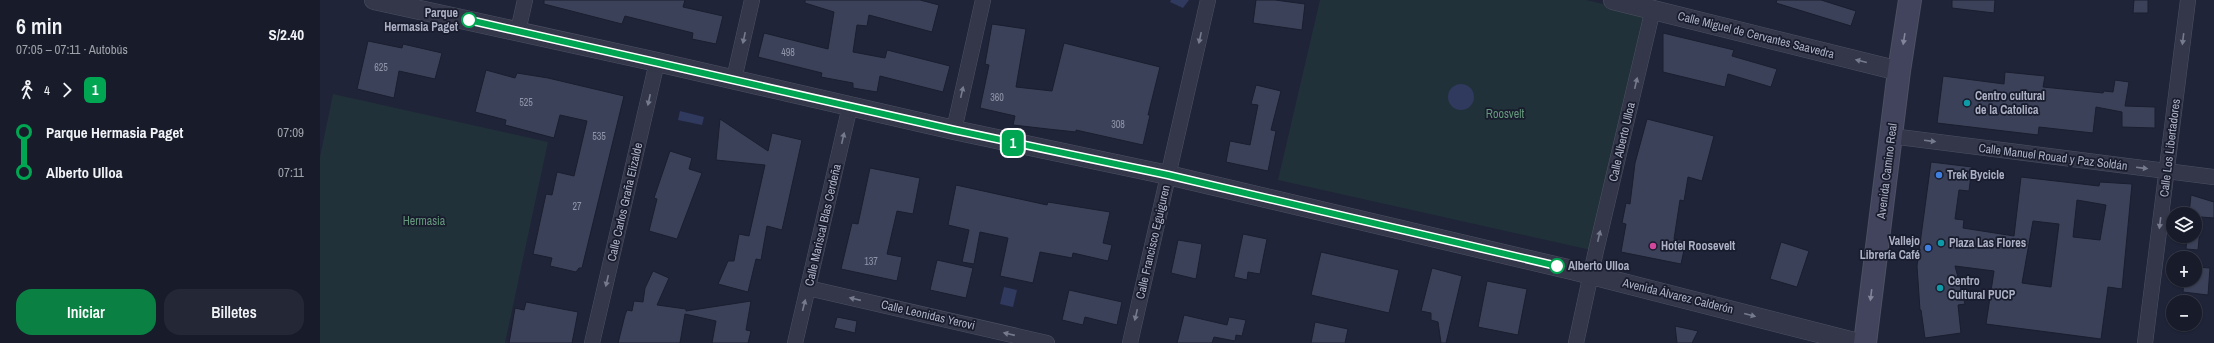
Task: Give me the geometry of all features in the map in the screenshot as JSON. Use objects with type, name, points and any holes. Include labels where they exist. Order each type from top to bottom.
[{"type":"main road","name":"Avenida Camino Real","points":[[1865,343],[1899,71],[1910,0]]},
{"type":"street","name":"Avenida Álvarez Calderón","points":[[374,0],[518,30],[954,130],[1168,175],[1590,274],[1858,343]]},
{"type":"street","points":[[518,30],[525,0]]},
{"type":"street","points":[[734,79],[752,0]]},
{"type":"street","points":[[954,130],[983,0]]},
{"type":"street","name":"Calle Francisco Eguiguren","points":[[1130,343],[1208,0]]},
{"type":"street","name":"Calle Miguel de Cervantes Saavedra","points":[[1613,0],[1899,71]]},
{"type":"street","name":"Calle Los Libertadores","points":[[2146,343],[2188,0]]},
{"type":"street","name":"Calle Alberto Ulloa","points":[[1576,343],[1590,274],[1653,9]]},
{"type":"street","name":"Calle Carlos Graña Elizalde","points":[[592,343],[657,62]]},
{"type":"street","name":"Calle Mariscal Blas Cerdeña","points":[[795,343],[850,106]]},
{"type":"street","name":"Calle Manuel Rouad y Paz Soldán","points":[[1891,136],[2214,177]]},
{"type":"street","name":"Calle Leonidas Yerovi","points":[[808,288],[1047,343]]},
{"type":"green space","name":"Roosvelt","points":[[1320,0],[1586,0],[1645,14],[1591,250],[1278,180]]},
{"type":"green space","name":"Hermasia","points":[[333,94],[548,142],[505,343],[320,343],[320,157]]},
{"type":"water","points":[[1171,0],[1189,0],[1183,8],[1170,2]]},
{"type":"water","points":[[1461,84],[1471,87],[1474,97],[1471,107],[1461,110],[1451,107],[1448,97],[1451,87]]},
{"type":"water","points":[[680,111],[704,117],[702,125],[678,120]]},
{"type":"water","points":[[1004,287],[1017,290],[1013,307],[1000,304]]},
{"type":"building","points":[[544,0],[685,0],[683,7],[723,16],[716,44],[692,39],[693,33],[625,16],[622,24],[544,4]]},
{"type":"building","points":[[805,0],[920,0],[939,5],[932,32],[869,15],[867,26],[857,25],[853,52],[885,58],[887,50],[950,66],[943,92],[880,76],[877,92],[853,88],[853,83],[821,77],[822,73],[758,57],[764,33],[828,49],[834,12],[805,3]]},
{"type":"building","points":[[1256,0],[1275,0],[1305,4],[1302,30],[1253,23]]},
{"type":"building","points":[[1777,0],[1821,0],[1856,11],[1851,26],[1776,3]]},
{"type":"building","points":[[1952,0],[1995,0],[1994,13],[1952,8]]},
{"type":"building","points":[[2134,0],[2148,0],[2148,13],[2133,13]]},
{"type":"building","points":[[992,24],[1026,29],[1016,87],[1052,91],[1064,43],[1160,67],[1148,115],[1150,115],[1143,145],[1076,130],[1076,132],[1013,125],[1015,116],[980,108],[989,65],[985,64]]},
{"type":"building","points":[[1663,33],[1734,50],[1732,56],[1777,69],[1771,87],[1728,74],[1725,87],[1663,72]]},
{"type":"building","points":[[368,41],[402,48],[403,44],[442,53],[435,79],[399,71],[394,98],[357,89]]},
{"type":"building","points":[[486,70],[515,78],[517,73],[548,78],[624,96],[582,268],[579,268],[576,272],[550,266],[552,258],[533,254],[546,194],[552,195],[557,172],[574,176],[587,121],[560,115],[554,138],[505,125],[506,120],[475,112]]},
{"type":"building","points":[[2005,72],[2045,76],[2043,87],[2103,93],[2104,91],[2113,92],[2115,80],[2129,82],[2125,106],[2155,107],[2155,128],[2122,127],[2122,112],[2096,107],[2093,133],[2039,127],[2038,135],[1937,123],[1943,76],[2004,84]]},
{"type":"building","points":[[1256,85],[1281,91],[1271,130],[1276,131],[1268,171],[1226,162],[1230,141],[1250,145],[1258,105],[1251,104]]},
{"type":"building","points":[[720,119],[768,151],[772,133],[802,140],[782,230],[767,226],[761,260],[756,259],[748,292],[718,284],[728,261],[734,261],[739,234],[749,236],[765,165],[716,160]]},
{"type":"building","points":[[1647,119],[1714,136],[1702,181],[1688,177],[1684,201],[1680,200],[1674,239],[1686,241],[1681,264],[1621,252],[1626,224],[1622,223],[1626,203],[1630,204],[1635,163]]},
{"type":"building","points":[[670,151],[692,158],[689,169],[702,173],[677,239],[649,231],[657,199],[654,198]]},
{"type":"building","points":[[1931,162],[1972,167],[1969,191],[1959,190],[1955,219],[1964,220],[1963,228],[2014,236],[2021,177],[2099,186],[2100,182],[2132,184],[2122,289],[2108,287],[2101,339],[1986,324],[1994,271],[1955,266],[1965,304],[1958,305],[1961,333],[1925,338],[1920,310],[1917,266]],"holes":[[[2077,200],[2106,205],[2100,240],[2073,237]],[[2033,221],[2059,224],[2051,287],[2022,283]]]},
{"type":"building","points":[[870,168],[920,178],[913,214],[897,211],[887,254],[902,257],[897,281],[841,269],[852,223],[858,224]]},
{"type":"building","points":[[956,185],[1047,205],[1048,202],[1110,212],[1103,243],[1112,245],[1108,261],[1073,253],[1072,258],[1040,252],[1033,283],[1000,276],[1008,238],[980,232],[974,264],[962,262],[969,230],[948,225]]},
{"type":"building","points":[[2191,195],[2214,202],[2214,218],[2202,217],[2202,207],[2190,207]]},
{"type":"building","points":[[1243,234],[1267,239],[1260,274],[1248,272],[1247,280],[1234,277]]},
{"type":"building","points":[[1178,240],[1202,244],[1196,279],[1171,273]]},
{"type":"building","points":[[1781,242],[1809,251],[1797,287],[1770,279]]},
{"type":"building","points":[[2186,243],[2199,243],[2198,250],[2186,249]]},
{"type":"building","points":[[1321,252],[1399,270],[1389,313],[1311,295]]},
{"type":"building","points":[[937,260],[973,268],[966,298],[930,290]]},
{"type":"building","points":[[2202,267],[2210,268],[2208,295],[2183,292],[2183,287],[2202,287]]},
{"type":"building","points":[[1432,268],[1462,276],[1446,343],[1441,343],[1438,322],[1431,320],[1431,313],[1421,311]]},
{"type":"building","points":[[653,271],[669,278],[657,305],[686,309],[686,311],[751,301],[746,330],[751,331],[748,343],[712,343],[716,321],[685,314],[680,343],[618,343],[627,310],[632,311],[634,301],[643,302],[645,288]]},
{"type":"building","points":[[1487,281],[1527,289],[1518,335],[1478,327]]},
{"type":"building","points":[[1069,290],[1122,302],[1117,325],[1085,317],[1083,325],[1062,320]]},
{"type":"building","points":[[526,302],[578,312],[572,343],[509,343],[515,308],[524,310]]},
{"type":"building","points":[[1184,315],[1227,325],[1229,317],[1246,320],[1242,336],[1236,335],[1235,341],[1214,337],[1212,343],[1177,343]]},
{"type":"building","points":[[837,317],[857,321],[855,333],[834,328]]},
{"type":"building","points":[[1315,322],[1348,329],[1345,343],[1311,343]]},
{"type":"building","points":[[1675,326],[1698,331],[1692,343],[1677,343]]},
{"type":"bus line","name":"1","points":[[469,20],[954,130],[1168,175],[1557,266]]},
{"type":"place","name":"Parque Hermasia Paget","points":[[469,20]]},
{"type":"place","name":"Centro cultural de la Catolica","points":[[1967,103]]},
{"type":"place","name":"Trek Bycicle","points":[[1939,175]]},
{"type":"place","name":"Plaza Las Flores","points":[[1941,243]]},
{"type":"place","name":"Hotel Roosevelt","points":[[1653,246]]},
{"type":"place","name":"Vallejo Librería Café","points":[[1928,248]]},
{"type":"place","name":"Alberto Ulloa","points":[[1557,266]]},
{"type":"place","name":"Centro Cultural PUCP","points":[[1940,288]]}]
